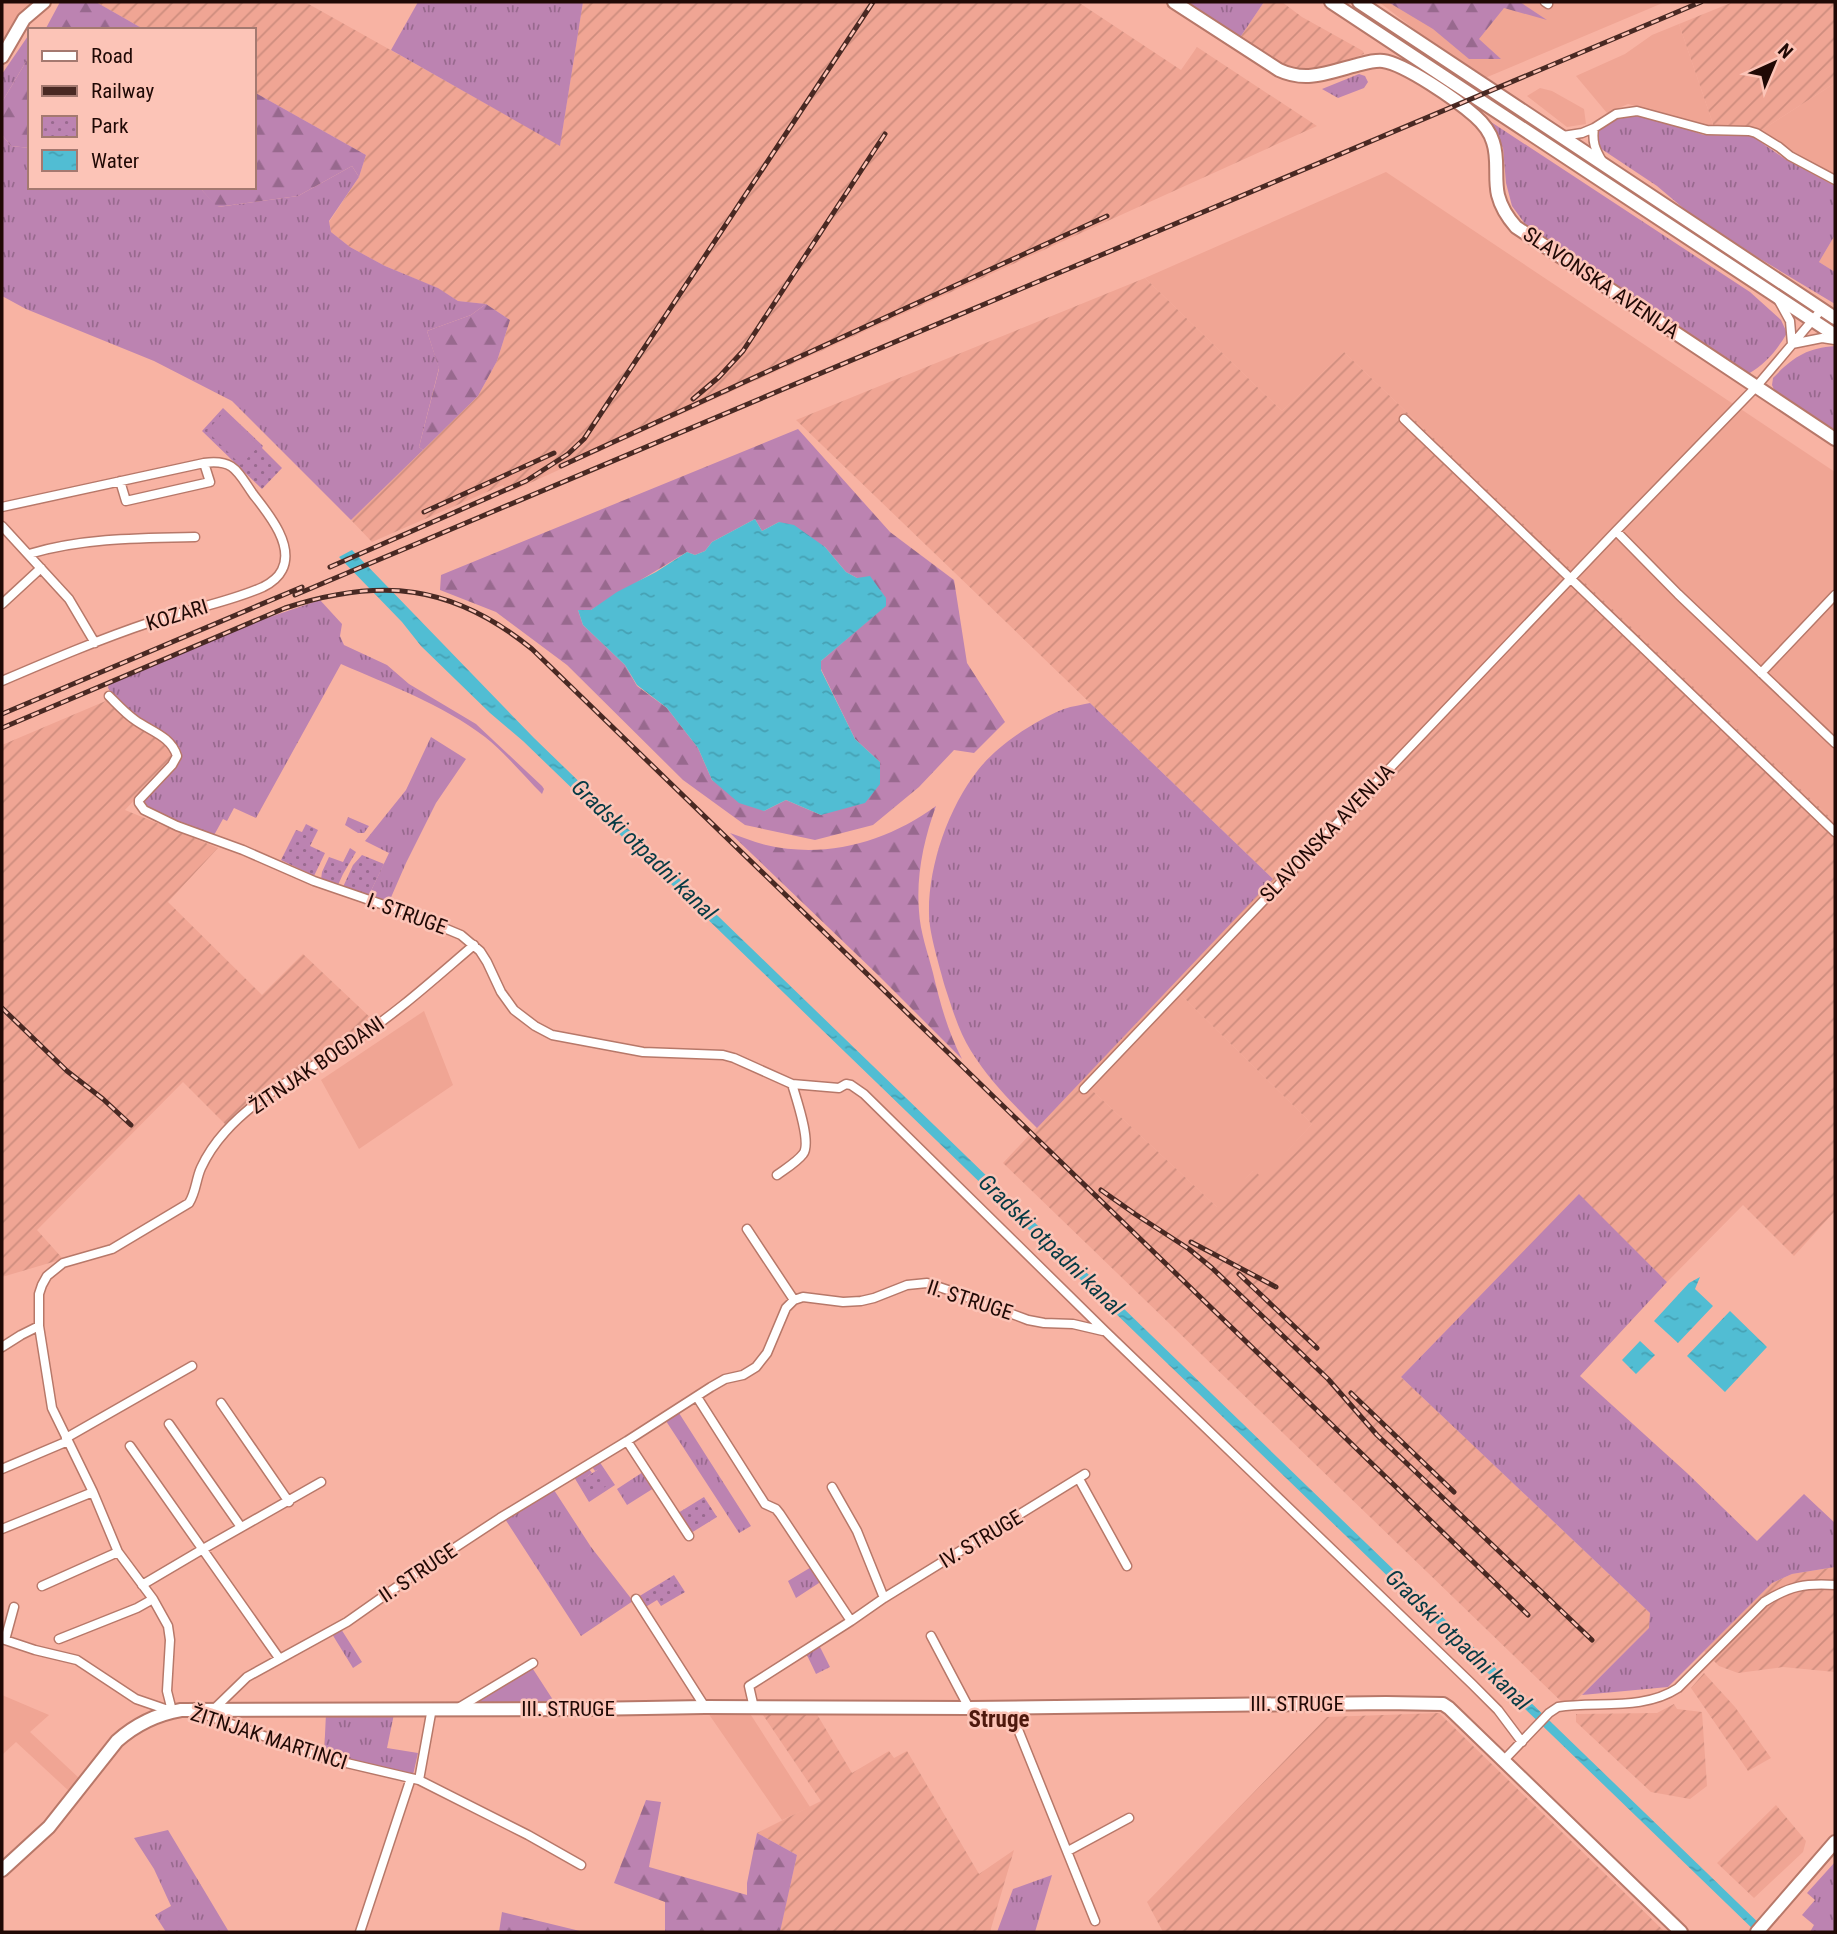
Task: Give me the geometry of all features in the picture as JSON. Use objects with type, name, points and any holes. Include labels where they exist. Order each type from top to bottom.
[{"type":"street","points":[[2,57],[24,19],[44,2]]},
{"type":"street","name":"SLAVONSKA AVENIJA","points":[[1174,2],[1289,75],[1324,75],[1366,62],[1380,61],[1400,66],[1444,93],[1476,117],[1490,134],[1494,145],[1498,195],[1508,217],[1517,228],[1835,439]]},
{"type":"street","points":[[1331,2],[1776,296],[1817,314],[1835,318]]},
{"type":"street","points":[[1359,2],[1603,162],[1817,314],[1835,335]]},
{"type":"street","points":[[1563,136],[1582,133],[1616,114],[1637,111],[1707,130],[1749,131],[1835,180]]},
{"type":"street","points":[[1594,128],[1594,148],[1603,162]]},
{"type":"street","points":[[1776,296],[1790,321],[1792,344],[1822,338],[1835,340]]},
{"type":"street","name":"SLAVONSKA AVENIJA","points":[[1084,1089],[1756,387],[1817,314]]},
{"type":"street","points":[[1405,419],[1835,832]]},
{"type":"street","name":"KOZARI","points":[[2,681],[153,621],[223,601],[273,582],[284,566],[284,550],[278,527],[234,469],[222,461],[204,463]]},
{"type":"street","points":[[2,507],[120,481],[204,463],[210,482],[126,502],[120,481]]},
{"type":"street","points":[[1616,531],[1678,594],[1835,743]]},
{"type":"street","points":[[4,532],[29,554],[69,599],[94,643]]},
{"type":"street","points":[[29,554],[69,545],[127,539],[195,537]]},
{"type":"street","points":[[2,604],[41,568]]},
{"type":"street","points":[[1761,673],[1835,595]]},
{"type":"street","name":"I. STRUGE","points":[[109,696],[133,719],[168,741],[176,751],[177,756],[172,765],[139,800],[144,810],[150,814],[314,881],[461,935],[474,945],[487,962],[501,992],[514,1010],[552,1035],[643,1052],[723,1055],[792,1084],[839,1088],[846,1084],[851,1085],[864,1094],[1077,1304]]},
{"type":"street","name":"ŽITNJAK BOGDANI","points":[[172,1712],[167,1691],[170,1634],[166,1620],[118,1552],[93,1492],[52,1408],[39,1326],[39,1294],[42,1285],[63,1263],[112,1249],[189,1203],[211,1150],[244,1114],[263,1098],[390,1015],[474,945]]},
{"type":"street","points":[[777,1175],[802,1156],[806,1148],[792,1084]]},
{"type":"street","points":[[747,1229],[794,1300]]},
{"type":"street","name":"II. STRUGE","points":[[213,1710],[247,1677],[347,1622],[500,1518],[725,1379],[756,1367],[767,1353],[786,1308],[794,1300],[803,1297],[843,1302],[861,1301],[907,1286],[927,1283],[1028,1320],[1073,1324],[1105,1331]]},
{"type":"street","points":[[1073,1324],[1077,1304]]},
{"type":"street","points":[[1077,1304],[1472,1684],[1498,1710],[1522,1742]]},
{"type":"street","points":[[2,1347],[39,1326]]},
{"type":"street","points":[[2,1469],[67,1439],[192,1366]]},
{"type":"street","points":[[697,1397],[765,1504],[776,1509],[850,1621]]},
{"type":"street","points":[[221,1403],[289,1502]]},
{"type":"street","points":[[169,1424],[242,1527]]},
{"type":"street","points":[[627,1441],[689,1535]]},
{"type":"street","points":[[130,1446],[279,1658]]},
{"type":"street","name":"IV. STRUGE","points":[[754,1708],[748,1686],[884,1598],[1082,1477],[1126,1566]]},
{"type":"street","points":[[142,1585],[321,1482]]},
{"type":"street","points":[[832,1487],[858,1531],[884,1598]]},
{"type":"street","points":[[2,1529],[93,1492]]},
{"type":"street","points":[[42,1586],[118,1552]]},
{"type":"street","points":[[1504,1760],[1549,1713],[1562,1706],[1650,1701],[1666,1696],[1678,1688],[1764,1602],[1796,1586],[1835,1585]]},
{"type":"street","points":[[59,1639],[153,1599]]},
{"type":"street","points":[[636,1599],[705,1707]]},
{"type":"street","points":[[14,1607],[3,1639],[77,1660],[136,1699],[172,1712]]},
{"type":"street","points":[[931,1636],[969,1708]]},
{"type":"street","points":[[458,1709],[533,1663]]},
{"type":"street","name":"III. STRUGE","points":[[192,1710],[1443,1704],[1681,1932]]},
{"type":"street","points":[[1009,1707],[1095,1921]]},
{"type":"street","points":[[360,1932],[415,1779],[432,1709]]},
{"type":"street","name":"ŽITNJAK MARTINCI","points":[[2,1870],[49,1827],[117,1741],[138,1726],[172,1712],[192,1710],[321,1757],[415,1779],[528,1835],[580,1865]]},
{"type":"street","points":[[1068,1851],[1129,1818]]},
{"type":"street","points":[[1757,1932],[1835,1842]]},
{"type":"shaded area","points":[[2,2],[32,2],[2,44]]},
{"type":"shaded area","points":[[96,2],[305,2],[560,145],[583,2],[1078,2],[1181,70],[1197,47],[1317,126],[508,493],[503,485],[372,542],[351,520],[478,396],[497,361],[510,320],[486,304],[458,301],[437,288],[385,266],[350,247],[331,232],[329,222],[359,177],[366,155],[256,93],[256,28],[142,28]]},
{"type":"shaded area","points":[[1264,2],[1282,2],[1364,54],[1313,71],[1288,69],[1239,39]]},
{"type":"shaded area","points":[[1379,2],[1665,2],[1485,78],[1435,45]]},
{"type":"shaded area","points":[[1733,2],[1835,2],[1835,83],[1760,131],[1714,127],[1679,24]]},
{"type":"shaded area","points":[[1679,24],[1714,127],[1628,104],[1607,113],[1576,76],[1625,54],[1652,35]]},
{"type":"shaded area","points":[[1835,83],[1835,176],[1760,131]]},
{"type":"shaded area","points":[[1540,88],[1552,91],[1584,109],[1586,124],[1567,127],[1527,96]]},
{"type":"shaded area","points":[[1386,172],[1835,472],[1835,822],[1344,352],[1282,411],[1145,278]]},
{"type":"shaded area","points":[[1835,235],[1835,272],[1819,262]]},
{"type":"shaded area","points":[[1145,278],[1282,411],[1344,352],[1835,822],[1835,1211],[1794,1256],[1743,1205],[1667,1282],[1579,1195],[1401,1377],[1650,1613],[1650,1628],[1568,1708],[1003,1163],[1081,1080],[1217,1207],[1254,1170],[1262,1178],[1312,1124],[1171,985],[1273,879],[796,420]]},
{"type":"shaded area","points":[[108,700],[131,723],[157,736],[172,750],[173,759],[125,810],[218,848],[168,902],[262,995],[303,954],[374,1021],[310,1063],[227,1126],[183,1082],[37,1230],[63,1259],[2,1277],[2,745]]},
{"type":"shaded area","points":[[1171,985],[1312,1124],[1262,1179],[1253,1171],[1218,1208],[1081,1080]]},
{"type":"shaded area","points":[[424,1011],[453,1085],[359,1149],[321,1080]]},
{"type":"shaded area","points":[[1835,1567],[1835,1672],[1783,1667],[1738,1673],[1719,1666],[1704,1651],[1772,1583],[1792,1574]]},
{"type":"shaded area","points":[[1704,1673],[1735,1707],[1771,1758],[1748,1771],[1691,1688]]},
{"type":"shaded area","points":[[2,1695],[49,1715],[30,1732],[80,1779],[70,1792],[16,1742],[2,1755]]},
{"type":"shaded area","points":[[1674,1704],[1677,1709],[1702,1712],[1707,1786],[1690,1799],[1651,1792],[1576,1722],[1576,1714],[1657,1713]]},
{"type":"shaded area","points":[[815,1711],[852,1773],[889,1751],[894,1758],[907,1751],[979,1874],[1014,1850],[990,1932],[780,1931],[797,1855],[757,1833],[821,1801],[761,1712]]},
{"type":"shaded area","points":[[749,1712],[810,1807],[782,1820],[708,1713]]},
{"type":"shaded area","points":[[1439,1713],[1665,1932],[1163,1932],[1147,1902],[1327,1717]]},
{"type":"shaded area","points":[[1776,1805],[1806,1841],[1803,1852],[1754,1898],[1717,1863]]},
{"type":"green space","points":[[60,2],[96,2],[142,28],[46,28]]},
{"type":"green space","points":[[418,2],[583,2],[560,146],[391,50]]},
{"type":"green space","points":[[1183,2],[1264,2],[1239,39]]},
{"type":"green space","points":[[1388,2],[1520,2],[1547,20],[1504,8],[1479,39],[1501,59],[1469,59],[1433,29]]},
{"type":"green space","points":[[28,36],[28,58],[2,102],[2,74]]},
{"type":"green space","points":[[28,58],[28,148],[11,146],[2,135],[2,102]]},
{"type":"green space","points":[[1359,74],[1365,76],[1368,82],[1364,88],[1338,98],[1322,89]]},
{"type":"green space","points":[[256,93],[366,155],[359,177],[352,166],[298,196],[217,207],[201,189],[256,189]]},
{"type":"green space","points":[[1636,116],[1704,135],[1752,136],[1785,159],[1835,186],[1835,235],[1819,262],[1835,272],[1835,304],[1689,213],[1657,186],[1600,148],[1597,140],[1601,128],[1614,120]]},
{"type":"green space","points":[[1485,118],[1750,292],[1781,320],[1787,333],[1775,351],[1748,374],[1536,239],[1512,206],[1506,183],[1503,148]]},
{"type":"green space","points":[[2,135],[11,146],[28,148],[28,189],[201,189],[218,207],[298,196],[352,166],[359,177],[329,221],[331,232],[350,247],[385,266],[438,288],[458,301],[486,304],[471,315],[427,331],[439,368],[419,447],[423,450],[351,520],[232,401],[154,361],[26,309],[2,296]]},
{"type":"green space","points":[[486,304],[510,320],[497,361],[478,396],[423,450],[419,447],[439,369],[427,331],[471,315]]},
{"type":"green space","points":[[1835,346],[1835,433],[1775,392],[1772,385],[1773,378],[1800,355]]},
{"type":"green space","points":[[223,408],[282,468],[262,489],[202,431]]},
{"type":"green space","points":[[223,413],[259,446],[241,465],[207,431]]},
{"type":"green space","points":[[798,429],[890,532],[954,580],[967,663],[1005,722],[974,753],[954,750],[919,787],[873,825],[815,840],[745,825],[683,780],[567,665],[496,612],[440,590],[441,575]],"holes":[[[755,519],[762,531],[779,522],[825,547],[846,572],[857,578],[885,606],[821,661],[821,669],[855,739],[880,762],[821,815],[786,800],[764,811],[712,780],[698,748],[667,708],[637,686],[625,665],[583,625],[578,610],[591,610],[687,552],[695,555],[705,551],[712,542]]]},
{"type":"green space","points":[[320,600],[342,624],[340,636],[344,645],[387,665],[409,684],[476,724],[542,786],[542,794],[500,750],[468,725],[415,696],[341,664],[256,818],[234,808],[227,821],[223,819],[213,837],[151,812],[142,801],[179,756],[123,707],[108,688],[109,683],[261,620]]},
{"type":"green space","points":[[1090,703],[1273,879],[1037,1128],[993,1082],[978,1062],[956,1020],[929,922],[932,877],[949,820],[967,785],[986,761],[1029,727],[1064,709]]},
{"type":"green space","points":[[431,737],[466,759],[436,803],[389,902],[369,895],[389,853],[365,841],[406,790]]},
{"type":"green space","points":[[936,806],[920,871],[920,919],[942,1006],[962,1059],[730,833],[762,844],[789,849],[833,848],[876,838],[917,819]]},
{"type":"green space","points":[[348,817],[369,826],[364,833],[358,833],[345,825]]},
{"type":"green space","points":[[306,824],[318,830],[310,846],[325,853],[314,876],[281,860],[296,830],[302,832]]},
{"type":"green space","points":[[350,848],[356,852],[338,885],[321,880],[329,857],[343,862]]},
{"type":"green space","points":[[362,855],[384,864],[369,895],[343,887],[353,865]]},
{"type":"green space","points":[[1579,1194],[1667,1282],[1580,1376],[1757,1541],[1804,1494],[1835,1523],[1835,1567],[1792,1574],[1772,1583],[1668,1687],[1582,1695],[1649,1628],[1650,1613],[1401,1377]]},
{"type":"green space","points":[[679,1413],[751,1526],[739,1533],[666,1421]]},
{"type":"green space","points":[[599,1461],[615,1485],[589,1502],[574,1477],[589,1469],[592,1473],[581,1481],[599,1469],[595,1471],[592,1467]]},
{"type":"green space","points":[[599,1469],[609,1484],[591,1497],[580,1481]]},
{"type":"green space","points":[[643,1472],[654,1488],[627,1505],[617,1489]]},
{"type":"green space","points":[[554,1490],[591,1547],[633,1601],[581,1636],[505,1519]]},
{"type":"green space","points":[[704,1497],[717,1517],[691,1533],[678,1513]]},
{"type":"green space","points":[[813,1566],[822,1581],[796,1598],[788,1581]]},
{"type":"green space","points":[[674,1575],[685,1592],[661,1606],[657,1600],[644,1608],[638,1597]]},
{"type":"green space","points":[[341,1629],[362,1662],[353,1668],[332,1634]]},
{"type":"green space","points":[[819,1645],[830,1667],[816,1674],[806,1653]]},
{"type":"green space","points":[[531,1666],[555,1703],[475,1704],[475,1700]]},
{"type":"green space","points":[[326,1713],[394,1714],[387,1748],[418,1753],[413,1775],[324,1756]]},
{"type":"green space","points":[[646,1800],[661,1802],[649,1867],[747,1895],[757,1833],[797,1855],[780,1932],[665,1932],[665,1902],[614,1883]]},
{"type":"green space","points":[[168,1830],[229,1932],[166,1932],[155,1915],[171,1906],[154,1869],[134,1838]]},
{"type":"green space","points":[[1835,1862],[1835,1932],[1810,1932],[1814,1925],[1802,1915],[1815,1900],[1807,1893]]},
{"type":"green space","points":[[1052,1875],[1035,1932],[997,1932],[1013,1889]]},
{"type":"green space","points":[[502,1912],[584,1932],[499,1932]]},
{"type":"water","points":[[755,519],[762,531],[779,522],[794,525],[825,547],[846,572],[857,578],[870,576],[886,598],[886,606],[821,661],[821,670],[855,739],[880,762],[880,784],[865,803],[821,815],[786,800],[764,811],[739,803],[712,780],[698,748],[667,708],[637,685],[625,665],[583,625],[578,610],[591,610],[687,552],[695,555],[705,551],[712,542]]},
{"type":"water","name":"Gradski otpadni kanal","points":[[352,550],[534,738],[1768,1932],[1756,1932],[523,741],[421,646],[402,622],[339,557]]},
{"type":"water","points":[[1700,1277],[1695,1289],[1713,1306],[1678,1343],[1654,1321],[1689,1283]]},
{"type":"water","points":[[1730,1311],[1767,1347],[1725,1392],[1687,1356]]},
{"type":"water","points":[[1640,1341],[1655,1355],[1636,1374],[1622,1360]]},
{"type":"railway","points":[[330,567],[526,481],[568,454],[584,439],[873,2]]},
{"type":"railway","points":[[295,595],[1701,2]]},
{"type":"railway","points":[[693,399],[719,377],[743,351],[885,134]]},
{"type":"railway","points":[[561,466],[1107,216]]},
{"type":"railway","points":[[424,512],[554,453]]},
{"type":"railway","points":[[2,714],[302,587]]},
{"type":"railway","points":[[2,728],[285,608],[320,598],[384,590],[414,592],[444,599],[502,627],[532,649],[1528,1615]]},
{"type":"railway","points":[[2,1008],[67,1071],[131,1125]]},
{"type":"railway","points":[[1101,1190],[1189,1249],[1212,1268],[1328,1379],[1377,1435],[1592,1640]]},
{"type":"railway","points":[[1191,1242],[1276,1287]]},
{"type":"railway","points":[[1239,1274],[1317,1348]]},
{"type":"railway","points":[[1351,1393],[1454,1492]]},
{"type":"district","name":"Struge","points":[[999,1719]]}]
